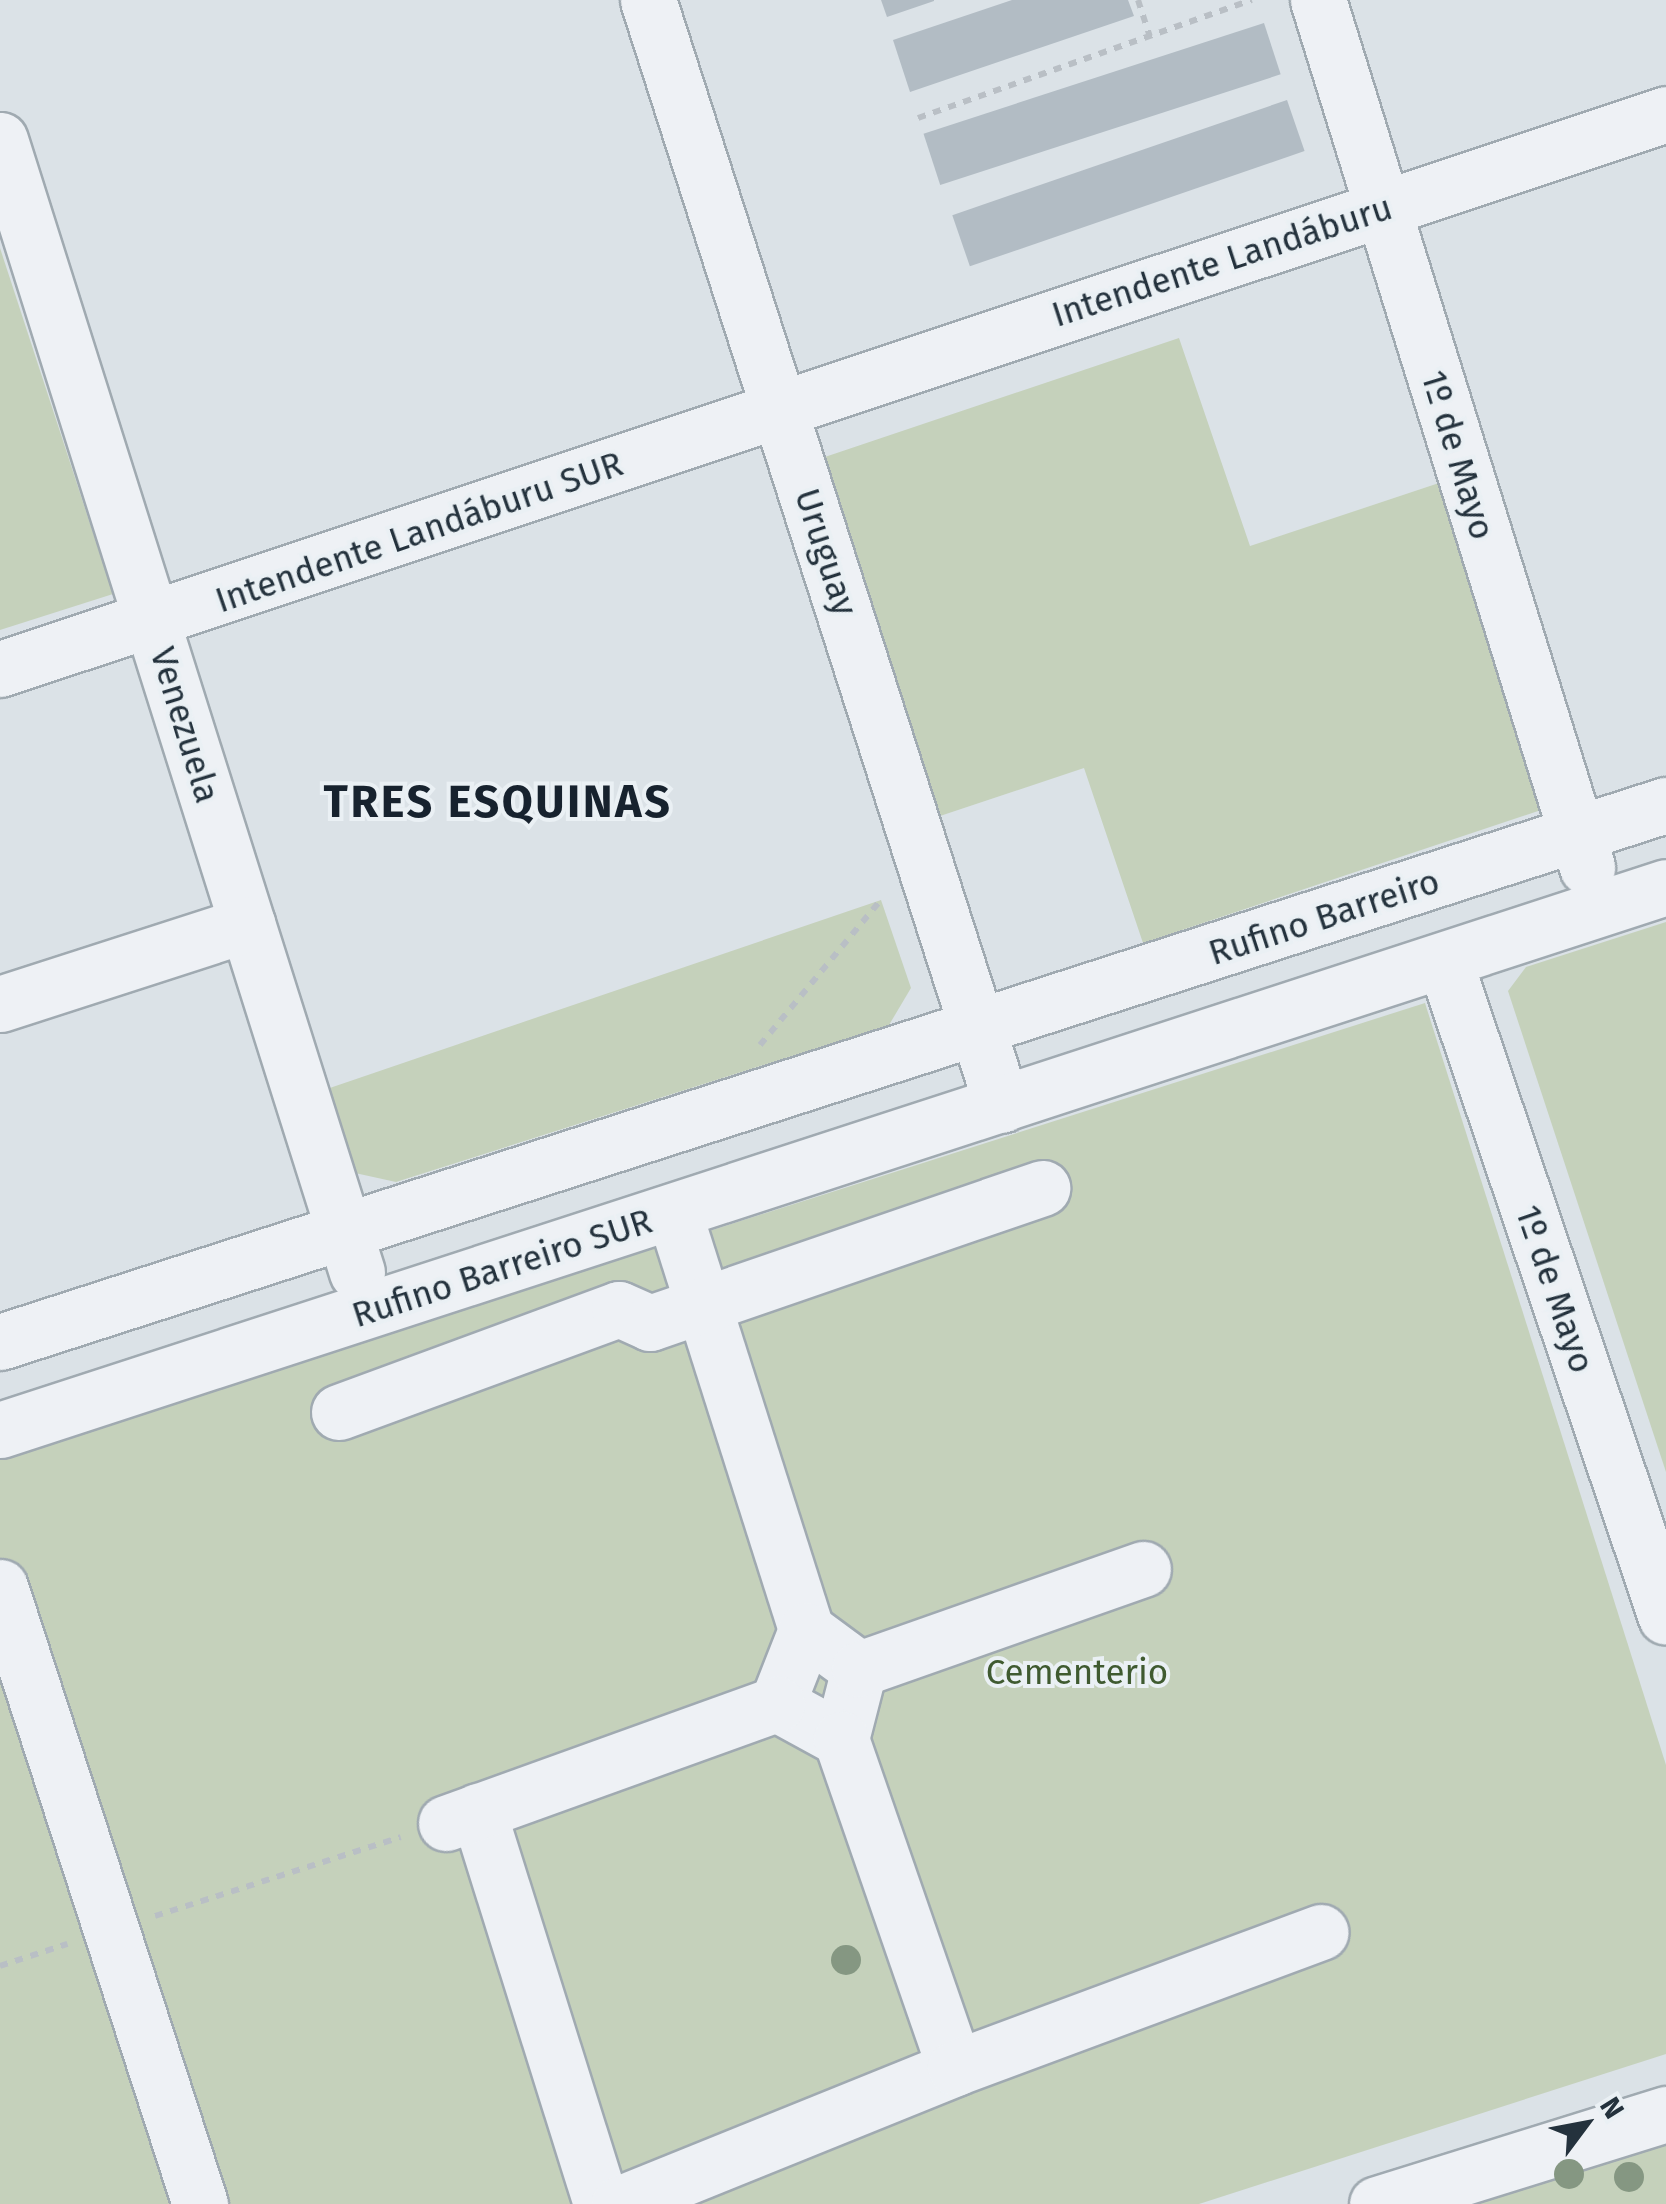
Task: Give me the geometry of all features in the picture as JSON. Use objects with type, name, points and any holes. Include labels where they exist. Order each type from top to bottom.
[{"type":"street","name":"Uruguay","points":[[648,0],[981,1028],[1002,1105]]},
{"type":"street","name":"1º de Mayo","points":[[1318,0],[1575,835],[1602,908]]},
{"type":"street","name":"Intendente Landáburu","points":[[779,408],[1666,114]]},
{"type":"street","name":"Venezuela","points":[[0,140],[369,1311]]},
{"type":"street","name":"Intendente Landáburu SUR","points":[[0,669],[154,623],[779,408]]},
{"type":"street","name":"Rufino Barreiro","points":[[981,1028],[1666,805]]},
{"type":"street","points":[[1002,1105],[1666,887]]},
{"type":"street","points":[[0,1004],[247,924]]},
{"type":"street","name":"1º de Mayo","points":[[1444,960],[1666,1617]]},
{"type":"street","points":[[0,1342],[345,1235],[981,1028]]},
{"type":"street","name":"Rufino Barreiro SUR","points":[[0,1430],[1002,1105]]},
{"type":"street","points":[[339,1412],[618,1310],[650,1323],[1042,1188]]},
{"type":"street","points":[[674,1213],[700,1306],[806,1630],[858,1669]]},
{"type":"street","points":[[858,1669],[1143,1570]]},
{"type":"street","points":[[0,1587],[200,2204]]},
{"type":"street","points":[[777,1704],[806,1630]]},
{"type":"street","points":[[858,1669],[841,1739],[955,2068]]},
{"type":"street","points":[[602,2204],[462,1817],[777,1704],[841,1739]]},
{"type":"street","points":[[618,2204],[955,2068],[1321,1932]]},
{"type":"street","points":[[1377,2204],[1666,2114]]},
{"type":"path","points":[[1138,0],[1150,36]]},
{"type":"path","points":[[918,118],[1252,0]]},
{"type":"path","points":[[749,1059],[881,900]]},
{"type":"path","points":[[0,1966],[462,1817]]},
{"type":"green space","points":[[0,248],[113,594],[0,630]]},
{"type":"green space","points":[[1179,338],[1250,546],[1445,481],[1553,806],[1143,943],[1084,768],[934,818],[813,461]]},
{"type":"green space","points":[[881,900],[911,988],[889,1025],[396,1182],[355,1173],[321,1091]]},
{"type":"green space","points":[[1666,922],[1666,1472],[1508,991],[1526,967]]},
{"type":"green space","name":"Cementerio","points":[[1425,1003],[1666,1765],[1666,2054],[1199,2204],[0,2204],[0,1457]]},
{"type":"green space","points":[[1666,2122],[1666,2204],[1433,2204]]},
{"type":"building","points":[[881,0],[934,0],[934,1],[887,17]]},
{"type":"building","points":[[1012,0],[1128,0],[1134,16],[910,92],[893,40]]},
{"type":"building","points":[[1264,23],[1281,74],[940,185],[924,134]]},
{"type":"building","points":[[1287,100],[1305,151],[970,266],[952,215]]},
{"type":"district","name":"TRES ESQUINAS","points":[[498,803]]}]
